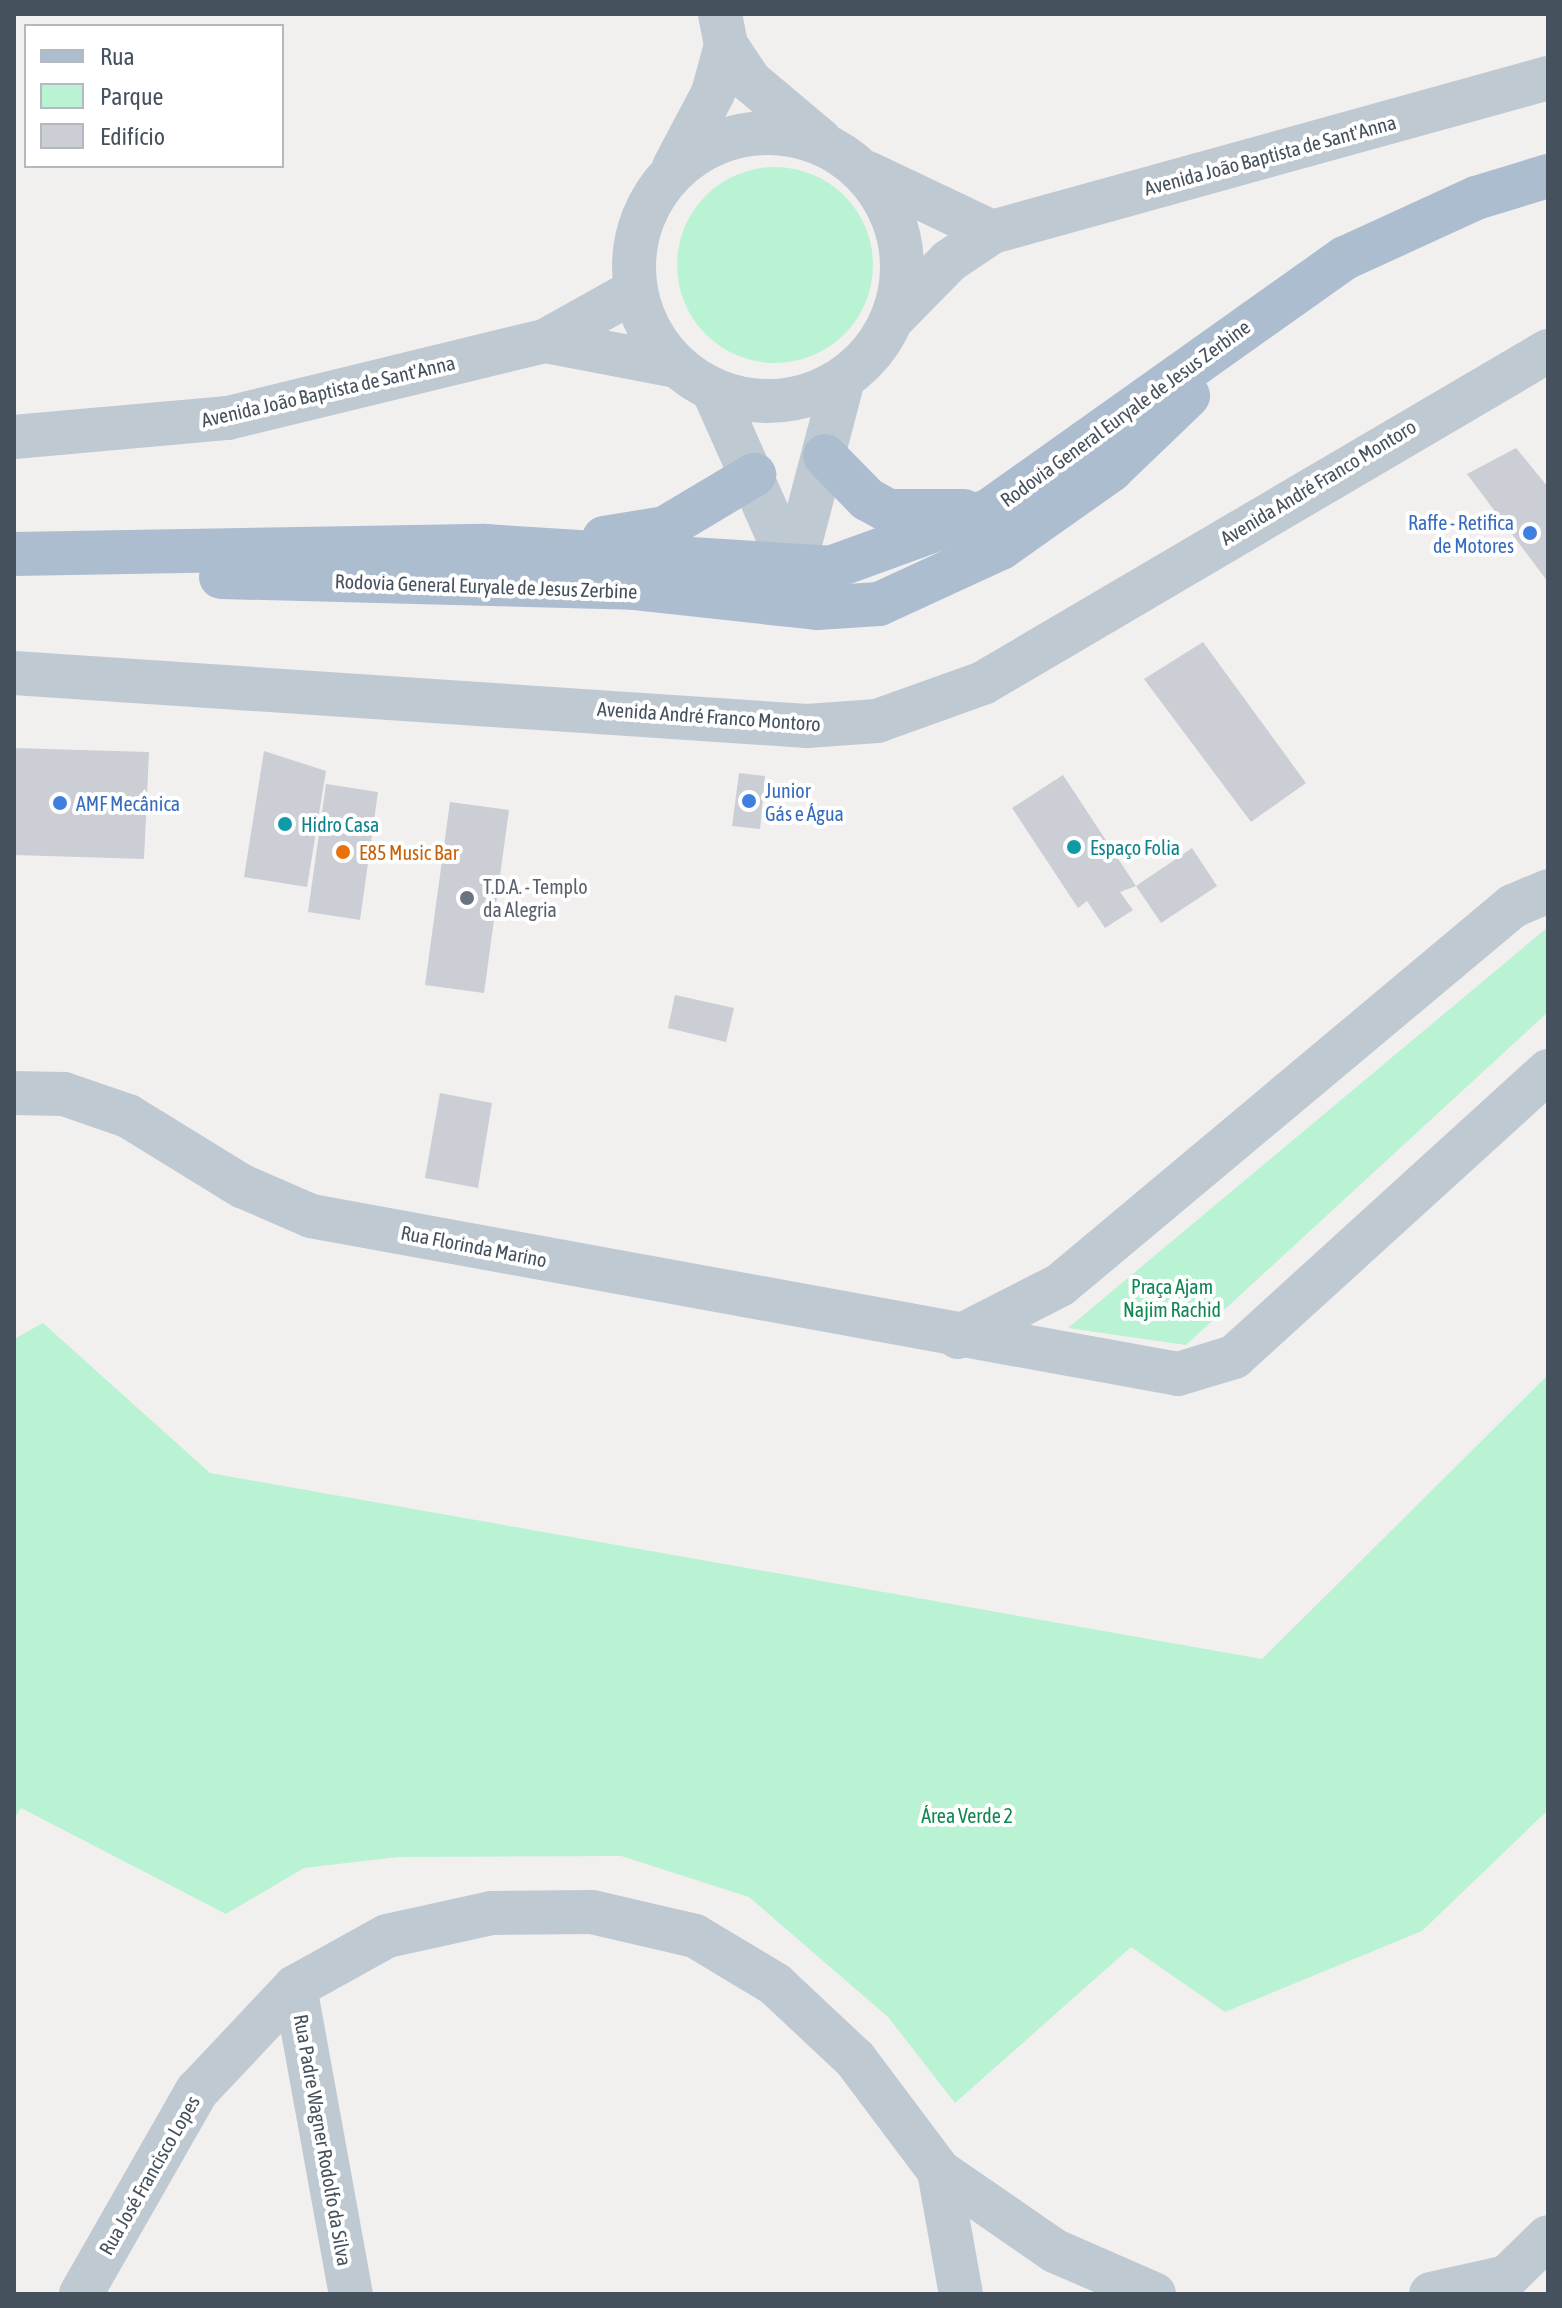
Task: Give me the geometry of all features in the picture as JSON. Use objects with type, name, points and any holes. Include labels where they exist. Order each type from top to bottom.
[{"type":"main road","name":"Rodovia General Euryale de Jesus Zerbine","points":[[14,554],[485,546],[793,570],[893,551],[990,510],[1281,300],[1408,226],[1548,176]]},
{"type":"main road","name":"Rodovia General Euryale de Jesus Zerbine","points":[[14,565],[633,588],[761,605],[879,604],[1001,548],[1111,470],[1281,300]]},
{"type":"main road","points":[[825,456],[867,499],[889,511],[990,510]]},
{"type":"main road","points":[[485,546],[635,536],[706,508],[754,475]]},
{"type":"main road","points":[[633,588],[793,570],[879,604]]},
{"type":"street","points":[[723,30],[750,81],[844,158],[886,202],[901,239],[903,279],[894,317],[874,353],[843,380],[788,400],[758,402],[714,392],[676,366],[649,332],[634,291],[634,248],[646,207],[671,172],[713,93],[723,30]]},
{"type":"street","name":"Avenida João Baptista de Sant'Anna","points":[[894,317],[949,261],[992,232],[1548,78]]},
{"type":"street","points":[[671,172],[705,147],[745,134],[787,133],[992,232]]},
{"type":"street","name":"Avenida João Baptista de Sant'Anna","points":[[14,437],[228,418],[545,341],[634,291]]},
{"type":"street","name":"Avenida João Baptista de Sant'Anna","points":[[545,341],[676,366]]},
{"type":"street","name":"Avenida André Franco Montoro","points":[[14,673],[807,726],[877,721],[983,683],[1548,351]]},
{"type":"street","points":[[793,570],[843,380]]},
{"type":"street","points":[[714,392],[754,475],[793,570]]},
{"type":"street","points":[[958,1337],[1060,1285],[1513,906],[1548,891]]},
{"type":"street","points":[[958,1337],[1178,1374],[1210,1368],[1234,1357],[1548,1071]]},
{"type":"street","name":"Rua Florinda Marino","points":[[14,1093],[64,1094],[128,1116],[242,1186],[311,1216],[958,1337]]},
{"type":"street","name":"Rua José Francisco Lopes","points":[[81,2294],[197,2091],[295,1987],[387,1936],[492,1913],[592,1912],[695,1936],[775,1984],[855,2059],[939,2171]]},
{"type":"street","name":"Rua Padre Wagner Rodolfo da Silva","points":[[295,1987],[351,2294]]},
{"type":"street","points":[[939,2171],[961,2294]]},
{"type":"street","points":[[939,2171],[1055,2251],[1154,2294]]},
{"type":"street","points":[[1431,2294],[1513,2285],[1548,2237]]},
{"type":"green space","points":[[775,167],[812,175],[844,196],[865,228],[873,265],[865,302],[844,334],[812,355],[775,363],[738,355],[706,334],[685,302],[677,265],[685,228],[706,196],[738,175]]},
{"type":"green space","name":"Praça Ajam Najim Rachid","points":[[1548,927],[1548,1012],[1186,1345],[1068,1328]]},
{"type":"green space","name":"Área Verde 2","points":[[43,1323],[210,1473],[1262,1659],[1548,1375],[1548,1810],[1422,1931],[1225,2012],[1131,1947],[955,2103],[888,2017],[749,1897],[621,1856],[398,1857],[304,1868],[226,1914],[21,1808],[14,1819],[14,1339]]},
{"type":"building","name":"Raffe - Retifica de Motores","points":[[1516,448],[1548,487],[1548,582],[1467,474]]},
{"type":"building","points":[[1203,642],[1306,783],[1251,822],[1144,679]]},
{"type":"building","points":[[14,748],[149,752],[144,859],[14,855]]},
{"type":"building","name":"Hidro Casa","points":[[264,751],[326,771],[307,887],[244,877]]},
{"type":"building","name":"Junior Gás e Água","points":[[739,773],[765,776],[760,829],[732,826]]},
{"type":"building","name":"Espaço Folia","points":[[1063,775],[1136,886],[1120,892],[1133,910],[1105,928],[1087,901],[1078,908],[1012,808]]},
{"type":"building","name":"E85 Music Bar","points":[[326,784],[378,792],[360,920],[308,912]]},
{"type":"building","name":"T.D.A. - Templo da Alegria","points":[[450,802],[509,810],[484,993],[425,985]]},
{"type":"building","points":[[1192,848],[1217,886],[1161,923],[1136,886]]},
{"type":"building","points":[[675,995],[734,1008],[726,1042],[668,1028]]},
{"type":"building","points":[[440,1093],[492,1103],[478,1188],[425,1178]]},
{"type":"place","name":"Raffe - Retifica de Motores","points":[[1530,533]]},
{"type":"place","name":"Junior Gás e Água","points":[[749,801]]},
{"type":"place","name":"AMF Mecânica","points":[[60,803]]},
{"type":"place","name":"Hidro Casa","points":[[285,824]]},
{"type":"place","name":"Espaço Folia","points":[[1074,847]]},
{"type":"place","name":"E85 Music Bar","points":[[343,852]]},
{"type":"place","name":"T.D.A. - Templo da Alegria","points":[[467,898]]}]
